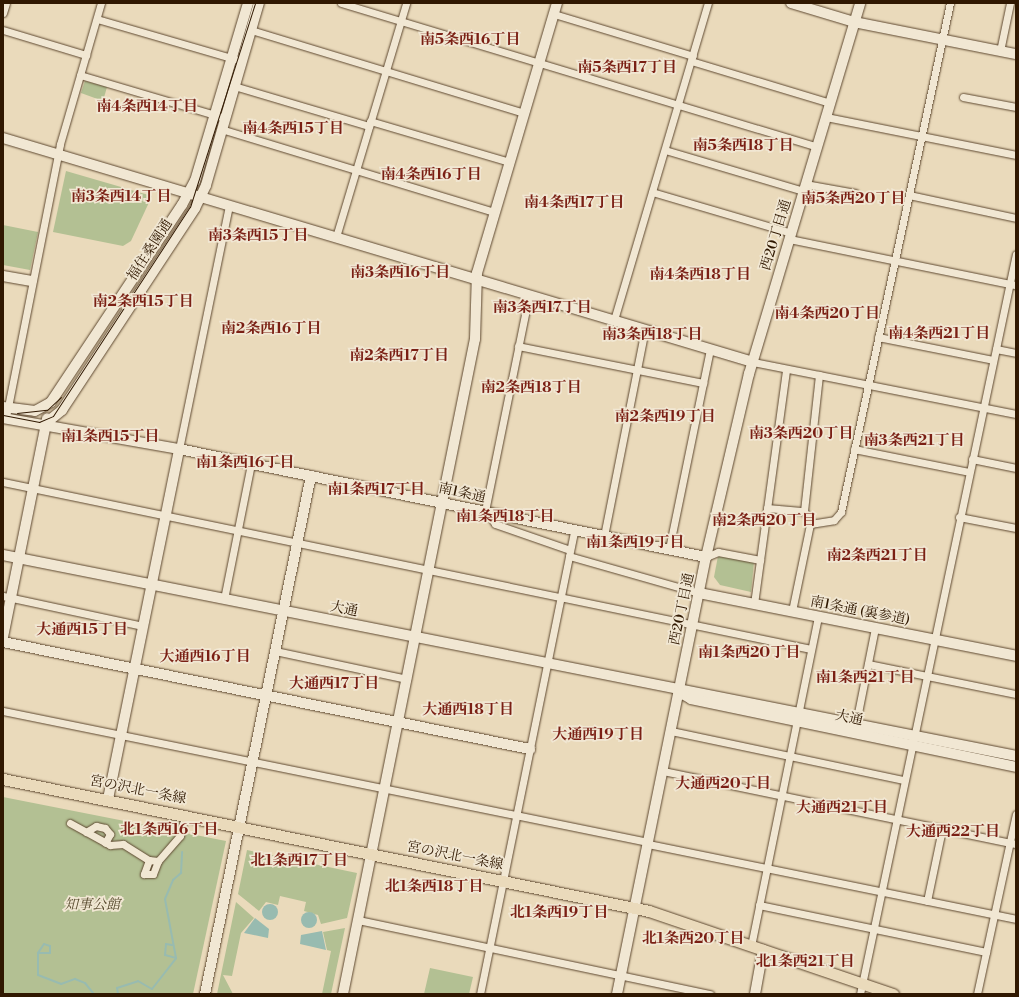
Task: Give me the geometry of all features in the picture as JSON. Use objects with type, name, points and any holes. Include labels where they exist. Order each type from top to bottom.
[{"type":"main road","name":"宮の沢北一条線","points":[[3,779],[108,799],[635,908],[763,950],[861,989],[893,994]]},
{"type":"street","points":[[3,14],[6,3]]},
{"type":"street","points":[[4,419],[5,407],[57,154],[101,3]]},
{"type":"street","points":[[342,3],[400,22],[817,147]]},
{"type":"street","points":[[336,237],[406,3]]},
{"type":"street","points":[[343,994],[475,339],[476,279],[494,212],[557,3]]},
{"type":"street","points":[[614,320],[708,3]]},
{"type":"street","points":[[791,3],[854,22],[1016,54]]},
{"type":"street","name":"西20丁目通","points":[[617,994],[706,557],[752,362],[860,3]]},
{"type":"street","points":[[812,522],[830,521],[839,516],[950,3]]},
{"type":"street","points":[[1000,51],[1010,3]]},
{"type":"street","name":"福住桑園通","points":[[47,406],[189,193],[234,86],[237,60],[251,30],[250,5]]},
{"type":"street","name":"福住桑園通","points":[[46,424],[62,410],[200,196],[221,129],[220,117],[237,60],[250,5]]},
{"type":"street","points":[[554,14],[830,103]]},
{"type":"street","points":[[97,18],[237,60]]},
{"type":"street","points":[[3,30],[86,55]]},
{"type":"street","points":[[251,30],[385,72],[524,113]]},
{"type":"street","points":[[80,75],[220,117]]},
{"type":"street","points":[[234,86],[509,162]]},
{"type":"street","points":[[963,97],[1016,107]]},
{"type":"street","points":[[826,117],[1016,155]]},
{"type":"street","points":[[221,129],[494,212]]},
{"type":"street","points":[[3,138],[529,294],[752,362],[1016,414]]},
{"type":"street","points":[[664,150],[804,188],[855,193]]},
{"type":"street","points":[[652,192],[790,236],[895,260],[1013,284]]},
{"type":"street","points":[[909,195],[1016,218]]},
{"type":"street","points":[[108,799],[229,205]]},
{"type":"street","points":[[861,989],[959,517],[993,360],[1013,284],[1016,254]]},
{"type":"street","points":[[3,276],[32,281]]},
{"type":"street","points":[[529,294],[486,512],[494,524],[570,553],[699,593]]},
{"type":"street","points":[[604,536],[645,329]]},
{"type":"street","points":[[878,337],[993,360]]},
{"type":"street","points":[[518,346],[703,383]]},
{"type":"street","points":[[669,549],[710,349]]},
{"type":"street","points":[[996,349],[1016,353]]},
{"type":"street","points":[[754,604],[786,369]]},
{"type":"street","points":[[792,612],[812,522],[804,511],[819,375]]},
{"type":"street","points":[[3,638],[7,597],[19,558],[34,488],[46,424],[47,406],[35,410],[5,407]]},
{"type":"street","points":[[35,410],[46,424]]},
{"type":"street","name":"南1条通","points":[[4,419],[46,424],[179,449],[706,557]]},
{"type":"street","points":[[854,449],[969,472]]},
{"type":"street","points":[[972,459],[1016,468]]},
{"type":"street","points":[[224,599],[251,464]]},
{"type":"street","points":[[205,994],[311,476]]},
{"type":"street","points":[[3,482],[561,595],[692,625],[812,649]]},
{"type":"street","points":[[766,508],[804,511]]},
{"type":"street","points":[[959,517],[1016,528]]},
{"type":"street","points":[[480,994],[574,530]]},
{"type":"street","points":[[706,557],[718,552],[760,560]]},
{"type":"street","name":"大通","points":[[3,555],[679,692],[693,689],[798,716],[912,740],[1016,756]]},
{"type":"street","name":"南1条通 (裏参道)","points":[[699,593],[1016,656]]},
{"type":"street","points":[[7,597],[143,626]]},
{"type":"street","points":[[751,946],[818,617]]},
{"type":"street","points":[[856,723],[875,628]]},
{"type":"street","points":[[3,642],[530,749]]},
{"type":"street","points":[[275,651],[407,679]]},
{"type":"street","points":[[868,664],[1016,694]]},
{"type":"street","points":[[3,710],[1016,919]]},
{"type":"street","name":"大通","points":[[798,716],[856,723],[912,740],[1016,767]]},
{"type":"street","points":[[671,731],[904,780]]},
{"type":"street","points":[[663,771],[1013,843]]},
{"type":"street","points":[[977,994],[994,915],[1013,843],[1016,814]]},
{"type":"street","points":[[70,823],[105,843],[123,844],[149,860],[158,860]]},
{"type":"street","points":[[149,860],[144,874],[153,874],[158,860],[180,836],[182,823]]},
{"type":"street","points":[[86,832],[96,826],[105,828],[110,834],[105,843]]},
{"type":"street","points":[[927,901],[942,829]]},
{"type":"street","points":[[759,905],[986,952]]},
{"type":"street","points":[[358,920],[622,974],[710,994]]},
{"type":"street","points":[[755,994],[763,950]]},
{"type":"green space","points":[[85,81],[107,87],[103,101],[81,93]]},
{"type":"green space","points":[[66,171],[152,196],[131,241],[123,246],[53,232]]},
{"type":"green space","points":[[3,225],[38,232],[30,270],[3,265]]},
{"type":"green space","points":[[718,556],[754,562],[751,592],[720,585],[714,577]]},
{"type":"green space","name":"知事公館","points":[[3,797],[226,841],[193,994],[3,994]]},
{"type":"green space","points":[[247,850],[357,873],[347,918],[321,924],[318,915],[304,911],[306,902],[280,896],[278,905],[266,902],[259,911],[238,894]]},
{"type":"green space","points":[[236,902],[254,918],[241,933],[232,976],[223,975],[233,994],[217,994]]},
{"type":"green space","points":[[345,928],[331,994],[322,994],[331,951],[327,950],[323,932]]},
{"type":"green space","points":[[430,968],[473,977],[469,994],[424,994]]},
{"type":"water","points":[[270,904],[276,906],[278,912],[276,918],[270,920],[264,918],[262,912],[264,906]]},
{"type":"water","points":[[309,912],[315,914],[317,920],[315,926],[309,928],[303,926],[301,920],[303,914]]},
{"type":"water","points":[[255,918],[269,929],[268,938],[244,933]]},
{"type":"water","points":[[322,931],[326,950],[300,944],[301,935]]},
{"type":"waterway","points":[[118,994],[117,988],[138,981],[152,989],[176,958],[165,899],[173,880],[181,873],[182,852]]},
{"type":"waterway","points":[[38,953],[50,953],[50,946],[44,944],[38,953],[38,975],[61,984],[75,979],[85,983],[94,994]]},
{"type":"waterway","points":[[172,945],[166,944],[165,955],[176,958]]},
{"type":"tram line","points":[[3,415],[39,422],[53,416],[190,207],[255,3]]},
{"type":"tram line","points":[[17,413],[47,410],[61,397]]},
{"type":"district","name":"南5条西16丁目","points":[[470,40]]},
{"type":"district","name":"南5条西17丁目","points":[[627,68]]},
{"type":"district","name":"南4条西14丁目","points":[[147,107]]},
{"type":"district","name":"南4条西15丁目","points":[[293,129]]},
{"type":"district","name":"南5条西18丁目","points":[[743,146]]},
{"type":"district","name":"南4条西16丁目","points":[[431,175]]},
{"type":"district","name":"南3条西14丁目","points":[[121,197]]},
{"type":"district","name":"南5条西20丁目","points":[[853,199]]},
{"type":"district","name":"南4条西17丁目","points":[[574,203]]},
{"type":"district","name":"南3条西15丁目","points":[[258,236]]},
{"type":"district","name":"南3条西16丁目","points":[[400,273]]},
{"type":"district","name":"南4条西18丁目","points":[[700,275]]},
{"type":"district","name":"南2条西15丁目","points":[[143,302]]},
{"type":"district","name":"南3条西17丁目","points":[[542,308]]},
{"type":"district","name":"南4条西20丁目","points":[[827,314]]},
{"type":"district","name":"南2条西16丁目","points":[[271,329]]},
{"type":"district","name":"南4条西21丁目","points":[[939,334]]},
{"type":"district","name":"南3条西18丁目","points":[[652,335]]},
{"type":"district","name":"南2条西17丁目","points":[[399,356]]},
{"type":"district","name":"南2条西18丁目","points":[[531,388]]},
{"type":"district","name":"南2条西19丁目","points":[[665,417]]},
{"type":"district","name":"南3条西20丁目","points":[[801,434]]},
{"type":"district","name":"南1条西15丁目","points":[[110,437]]},
{"type":"district","name":"南3条西21丁目","points":[[914,441]]},
{"type":"district","name":"南1条西16丁目","points":[[245,463]]},
{"type":"district","name":"南1条西17丁目","points":[[376,490]]},
{"type":"district","name":"南1条西18丁目","points":[[505,517]]},
{"type":"district","name":"南2条西20丁目","points":[[764,521]]},
{"type":"district","name":"南1条西19丁目","points":[[635,543]]},
{"type":"district","name":"南2条西21丁目","points":[[877,556]]},
{"type":"district","name":"大通西15丁目","points":[[82,630]]},
{"type":"district","name":"南1条西20丁目","points":[[749,653]]},
{"type":"district","name":"大通西16丁目","points":[[205,657]]},
{"type":"district","name":"南1条西21丁目","points":[[865,678]]},
{"type":"district","name":"大通西17丁目","points":[[334,684]]},
{"type":"district","name":"大通西18丁目","points":[[468,710]]},
{"type":"district","name":"大通西19丁目","points":[[598,735]]},
{"type":"district","name":"大通西20丁目","points":[[723,784]]},
{"type":"district","name":"大通西21丁目","points":[[842,808]]},
{"type":"district","name":"北1条西16丁目","points":[[169,830]]},
{"type":"district","name":"大通西22丁目","points":[[953,832]]},
{"type":"district","name":"北1条西17丁目","points":[[299,861]]},
{"type":"district","name":"北1条西18丁目","points":[[434,887]]},
{"type":"district","name":"北1条西19丁目","points":[[559,913]]},
{"type":"district","name":"北1条西20丁目","points":[[693,939]]},
{"type":"district","name":"北1条西21丁目","points":[[805,962]]}]
